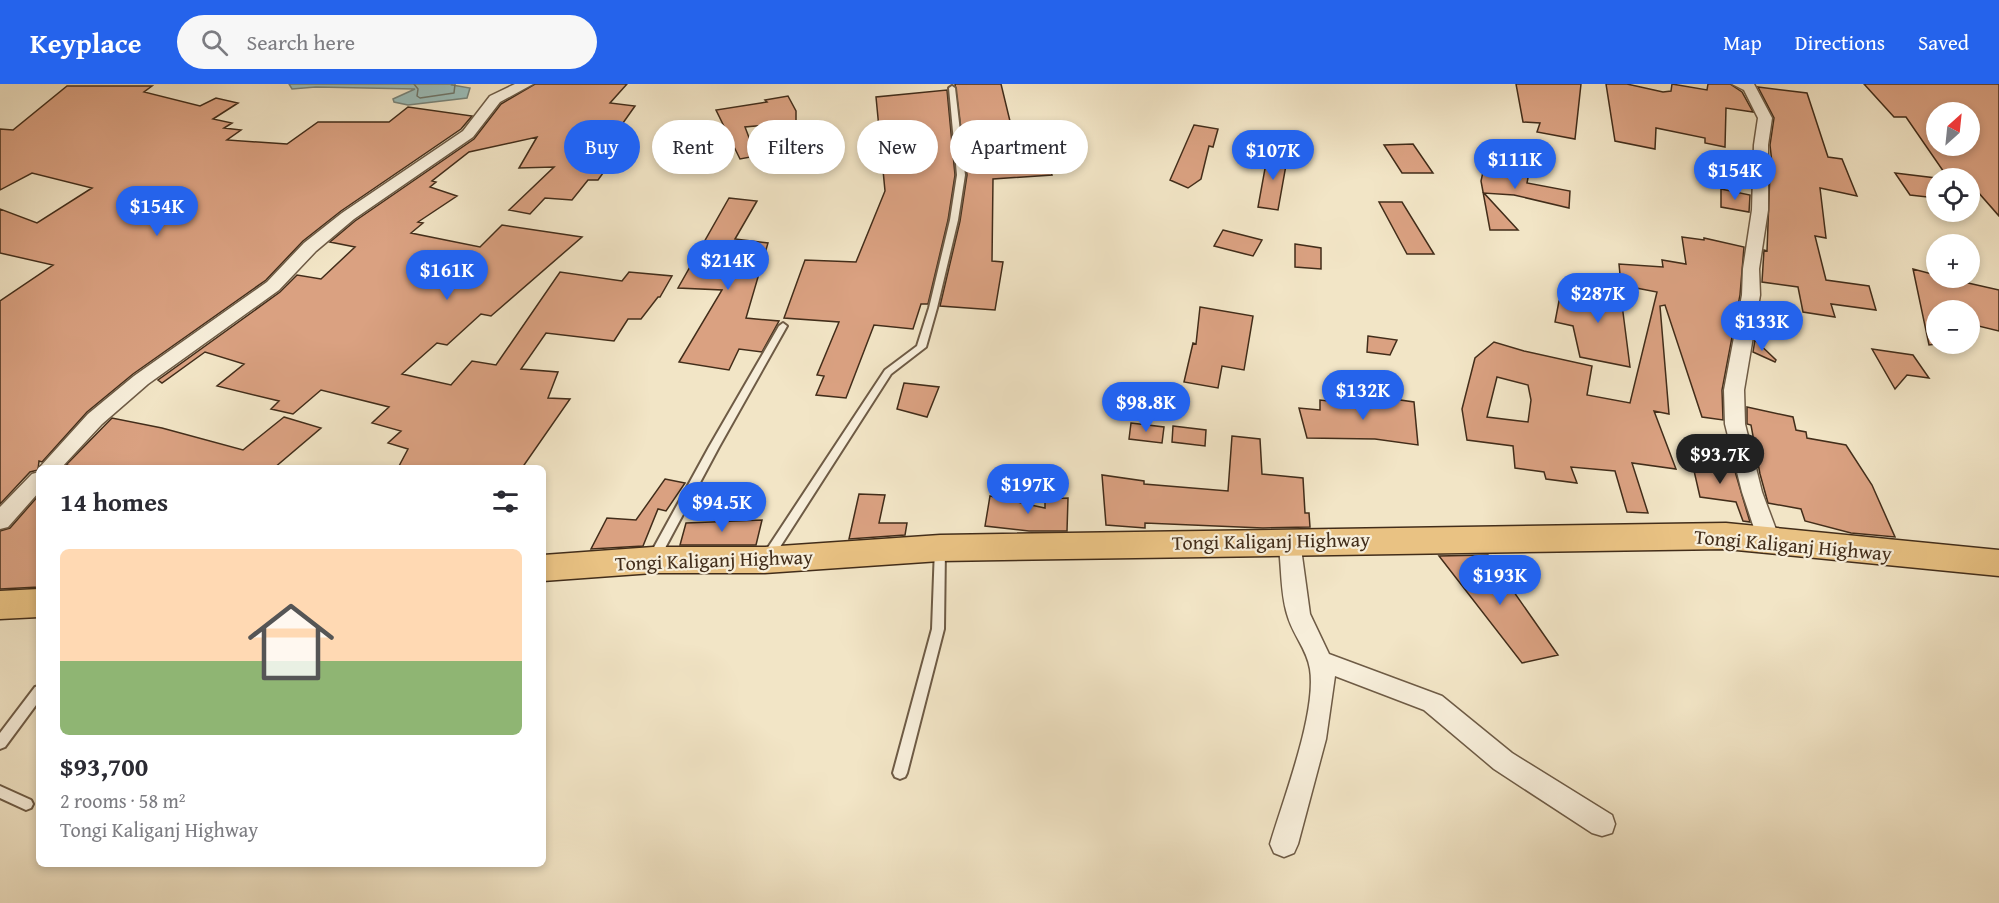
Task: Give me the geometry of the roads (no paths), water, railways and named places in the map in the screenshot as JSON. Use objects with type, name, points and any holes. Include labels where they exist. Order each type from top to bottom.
[{"type":"main road","name":"Tongi Kaliganj Highway","points":[[546,568],[653,560],[765,561],[940,548],[1726,536],[1999,564]]},
{"type":"main road","points":[[0,605],[36,603]]},
{"type":"street","points":[[52,465],[95,419],[141,380],[273,286],[310,247],[341,222],[468,135],[495,99],[526,84]]},
{"type":"street","points":[[1739,84],[1749,87],[1765,118],[1761,145],[1760,210],[1750,269],[1751,295],[1734,390],[1735,424],[1752,492],[1769,540]]},
{"type":"street","points":[[0,521],[36,482]]},
{"type":"street","points":[[1284,844],[1314,734],[1323,677],[1322,661],[1311,645],[1298,614],[1289,541]]},
{"type":"street","points":[[1322,661],[1433,703],[1503,761],[1602,825]]},
{"type":"lane","points":[[765,561],[888,372],[921,348],[954,220],[961,175],[952,88]]},
{"type":"lane","points":[[653,560],[783,326]]},
{"type":"lane","points":[[900,773],[938,629],[940,548]]},
{"type":"lane","points":[[0,743],[36,695]]},
{"type":"lane","points":[[0,792],[26,804]]},
{"type":"water","points":[[289,84],[453,84],[470,88],[467,98],[408,105],[394,102],[393,99],[415,89],[316,87],[292,89]]}]
